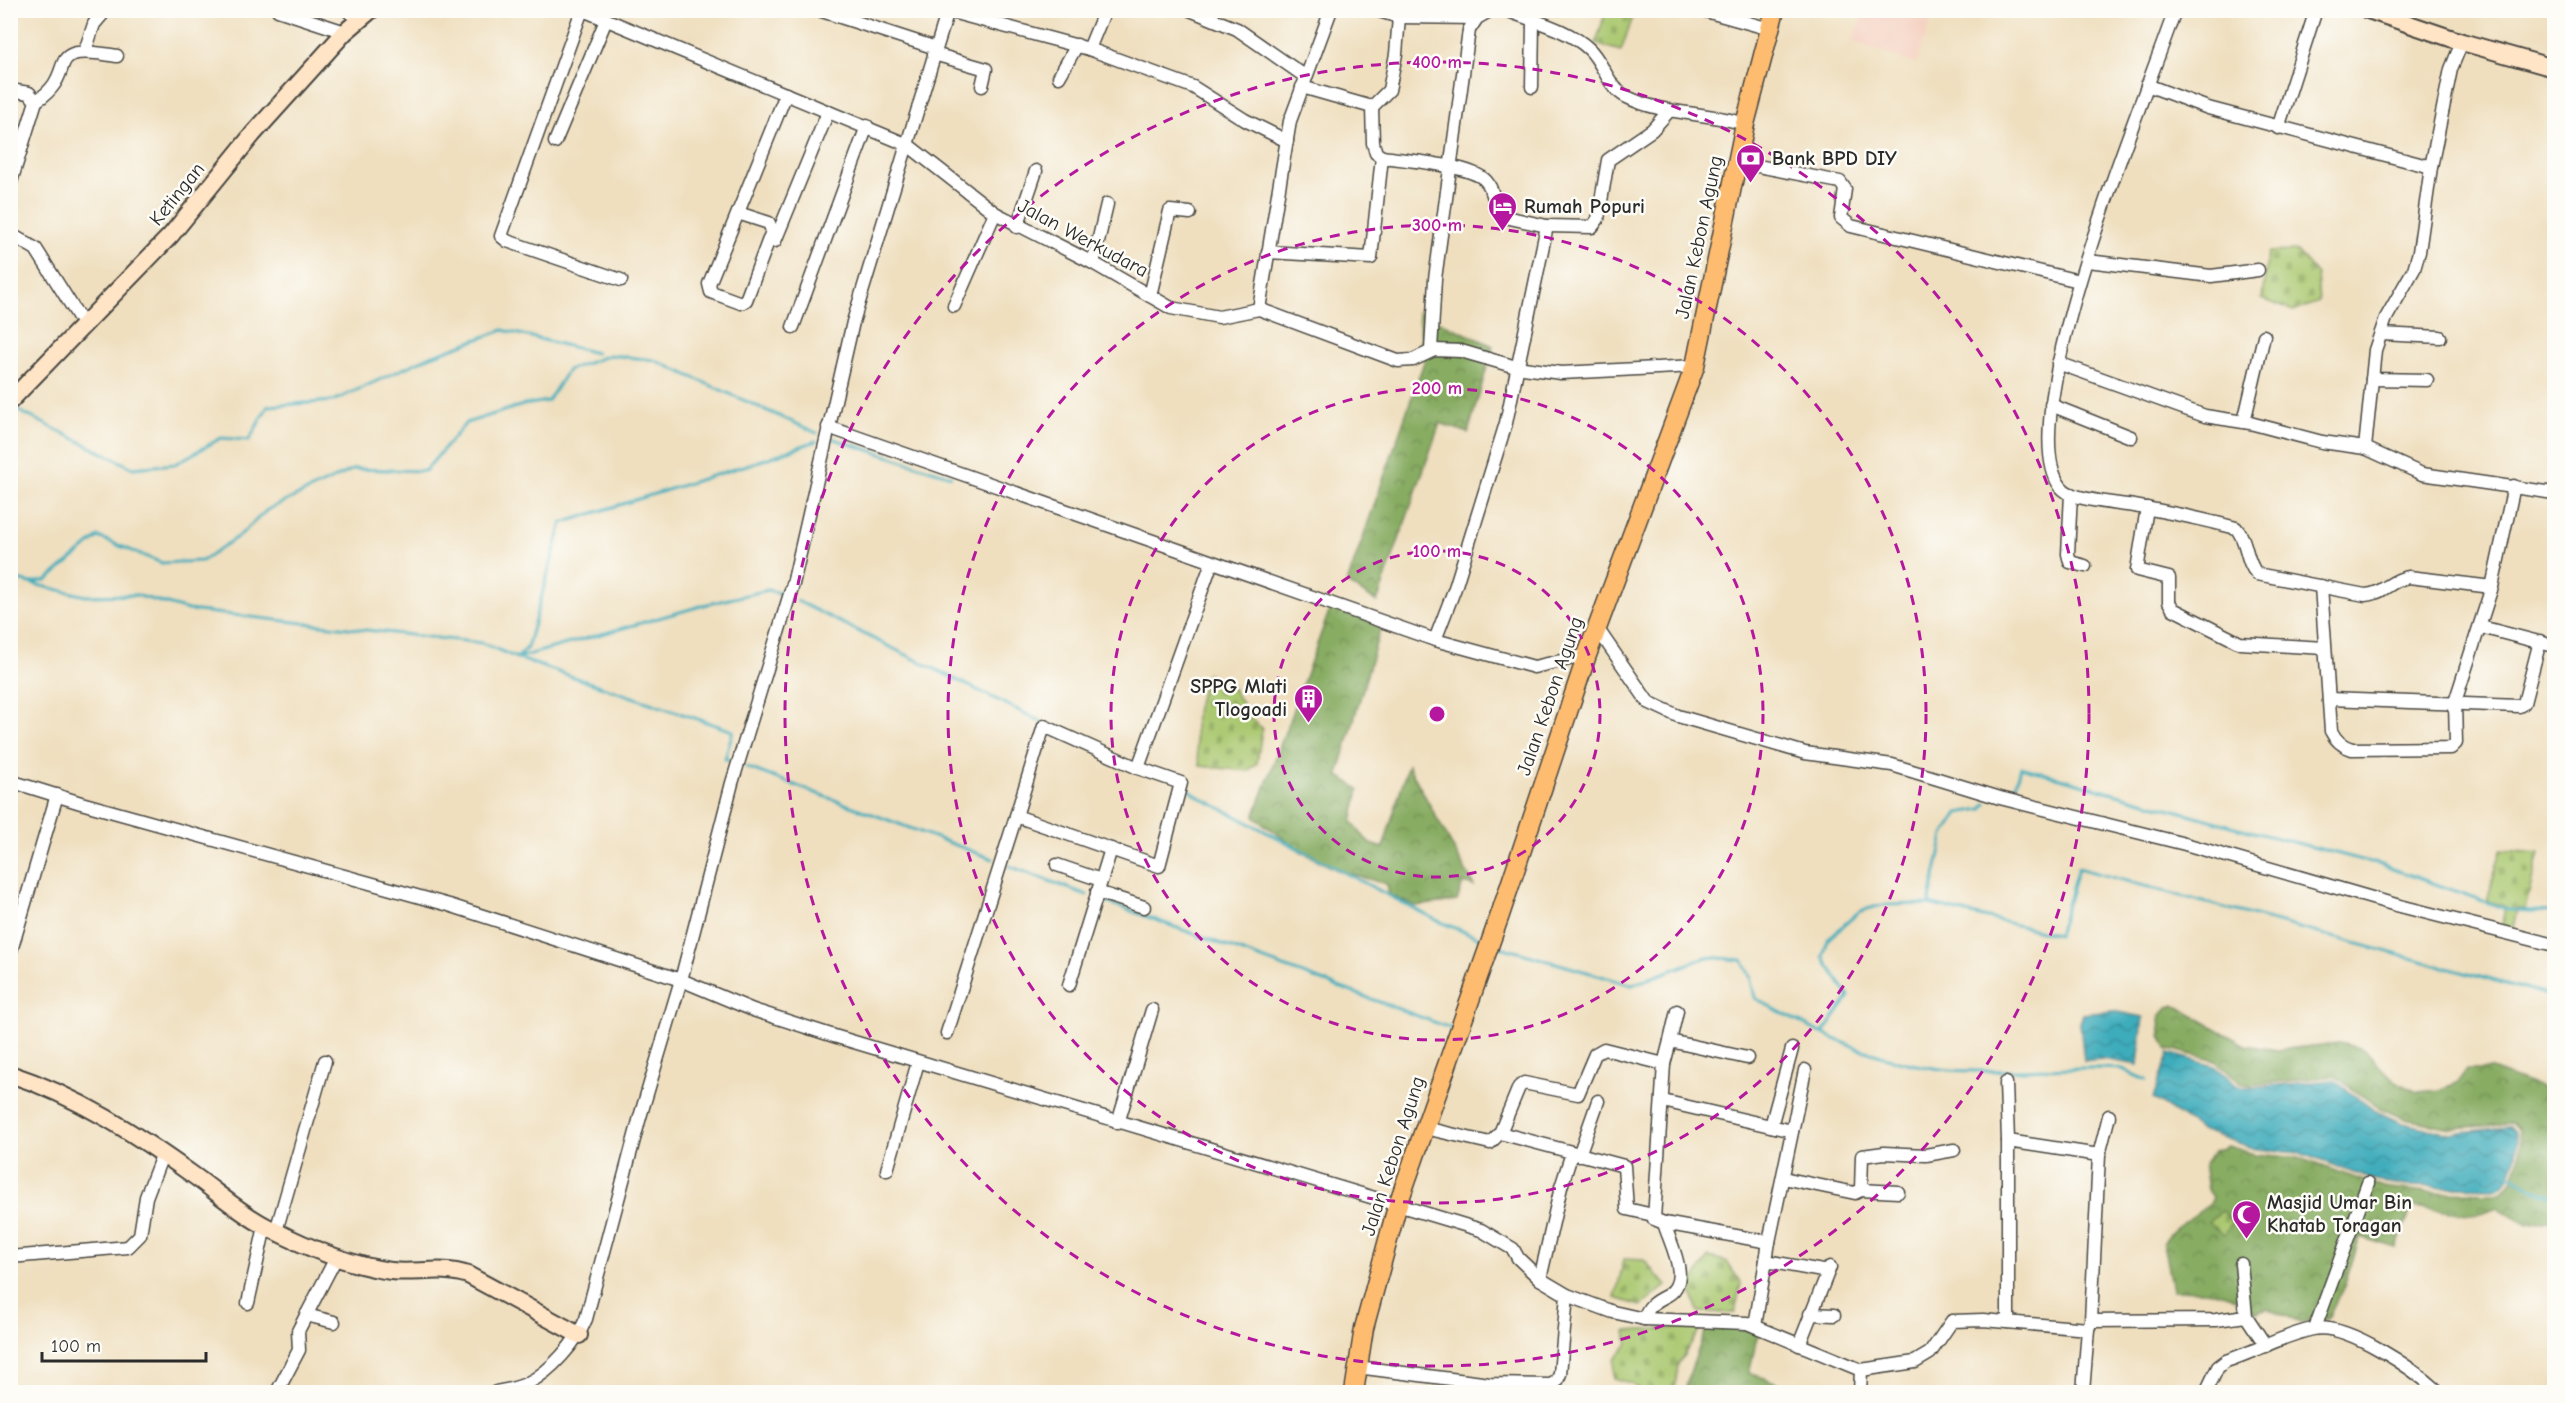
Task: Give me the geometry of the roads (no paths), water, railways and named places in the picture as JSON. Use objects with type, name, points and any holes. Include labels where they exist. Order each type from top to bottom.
[{"type":"main road","name":"Jalan Kebon Agung","points":[[1354,1392],[1364,1328],[1397,1207],[1587,655],[1695,366],[1745,124],[1775,10]]},
{"type":"street","points":[[85,51],[94,24],[106,10]]},
{"type":"street","points":[[278,10],[345,32]]},
{"type":"street","points":[[582,10],[501,236],[507,241],[621,280]]},
{"type":"street","name":"Jalan Werkudara","points":[[582,10],[867,126],[908,145],[995,213],[1017,227],[1093,263],[1171,308],[1219,317],[1259,309]]},
{"type":"street","points":[[819,10],[986,69],[982,86]]},
{"type":"street","points":[[1059,77],[1083,47],[1105,10]]},
{"type":"street","points":[[1190,10],[1237,29],[1304,82],[1372,107]]},
{"type":"street","points":[[1331,10],[1304,82],[1287,141],[1259,309],[1398,361],[1413,360],[1431,350],[1461,351],[1516,367],[1561,373],[1695,366]]},
{"type":"street","points":[[1376,10],[1399,17],[1477,18]]},
{"type":"street","points":[[1431,350],[1432,302],[1469,30],[1477,18],[1491,10]]},
{"type":"street","points":[[1506,10],[1580,41],[1592,51],[1615,87],[1624,95],[1669,111],[1713,115],[1745,124]]},
{"type":"street","points":[[1702,10],[1770,28]]},
{"type":"street","points":[[2175,10],[2103,209],[2088,261],[2079,281],[2058,363],[2048,426],[2051,456],[2061,487],[2071,494],[2236,528],[2243,536],[2252,569],[2257,574],[2374,594],[2383,592],[2398,578],[2409,577],[2492,587]]},
{"type":"street","points":[[2278,128],[2316,10]]},
{"type":"street","points":[[2368,10],[2462,42],[2554,68]]},
{"type":"street","points":[[496,1392],[529,1383],[579,1335],[681,980],[732,783],[793,584],[853,322],[948,11],[1083,47],[1193,87],[1245,120],[1287,141]]},
{"type":"street","name":"Ketingan","points":[[10,402],[171,236],[253,134],[359,14]]},
{"type":"street","points":[[1399,17],[1396,54],[1389,90],[1372,107],[1373,143],[1376,153],[1382,157],[1450,166],[1485,179],[1496,208],[1505,217],[1547,226],[1592,227],[1598,219],[1608,160],[1652,130],[1669,111]]},
{"type":"street","points":[[555,142],[606,20]]},
{"type":"street","points":[[1532,87],[1533,21]]},
{"type":"street","points":[[2365,448],[2375,350],[2420,252],[2431,167],[2451,69],[2462,42]]},
{"type":"street","points":[[10,186],[36,101],[48,93],[56,82],[69,54],[85,51],[117,56]]},
{"type":"street","points":[[2147,85],[2208,108],[2431,167]]},
{"type":"street","points":[[10,90],[29,93],[36,101]]},
{"type":"street","points":[[738,213],[769,224],[772,231],[746,300],[741,303],[711,292],[708,288],[738,213],[786,94]]},
{"type":"street","points":[[749,306],[828,112]]},
{"type":"street","points":[[793,327],[867,126]]},
{"type":"street","points":[[1268,252],[1371,258],[1382,157]]},
{"type":"street","points":[[1737,162],[1840,182],[1845,189],[1842,218],[1851,226],[2079,281]]},
{"type":"street","points":[[1017,227],[1036,171]]},
{"type":"street","points":[[1093,263],[1107,204]]},
{"type":"street","points":[[1149,296],[1169,213],[1172,209],[1190,213]]},
{"type":"street","points":[[954,306],[995,213]]},
{"type":"street","points":[[1435,640],[1491,477],[1506,423],[1547,226]]},
{"type":"street","points":[[10,234],[36,249],[84,327]]},
{"type":"street","points":[[2088,261],[2211,276],[2258,270]]},
{"type":"street","points":[[2381,334],[2440,337]]},
{"type":"street","points":[[2244,422],[2264,336]]},
{"type":"street","points":[[2058,363],[2205,416],[2244,422],[2322,442],[2365,448],[2422,474],[2554,493]]},
{"type":"street","points":[[2372,379],[2427,380]]},
{"type":"street","points":[[2051,405],[2131,437]]},
{"type":"street","points":[[828,427],[1435,640],[1533,667],[1587,655]]},
{"type":"street","points":[[2321,586],[2331,731],[2345,747],[2352,749],[2423,747],[2437,750],[2454,747],[2457,735],[2455,702],[2492,587],[2514,486]]},
{"type":"street","points":[[2071,494],[2068,554],[2070,562],[2085,566]]},
{"type":"street","points":[[2147,508],[2137,570],[2169,578],[2169,602],[2173,609],[2240,643],[2324,648]]},
{"type":"street","points":[[1138,768],[1212,562]]},
{"type":"street","points":[[2481,627],[2554,646]]},
{"type":"street","points":[[1597,628],[1648,702],[1678,716],[1804,753],[1892,765],[2000,798],[2185,844],[2396,905],[2554,945]]},
{"type":"street","points":[[2329,699],[2523,705],[2540,641]]},
{"type":"street","points":[[947,1033],[1044,726],[1138,768],[1181,783],[1159,866],[1016,816]]},
{"type":"street","points":[[10,781],[449,905],[681,980],[753,1010],[918,1062],[1397,1207],[1481,1230],[1513,1250],[1540,1279],[1567,1295],[1631,1318],[1747,1323],[1862,1370],[1915,1362],[1930,1353],[1952,1321],[2089,1325],[2216,1320],[2246,1316]]},
{"type":"street","points":[[10,954],[57,795]]},
{"type":"street","points":[[1069,985],[1111,849]]},
{"type":"street","points":[[1057,865],[1144,907]]},
{"type":"street","points":[[1118,1123],[1152,1010]]},
{"type":"street","points":[[1677,1011],[1664,1064],[1653,1215],[1655,1220],[1664,1223],[1769,1242]]},
{"type":"street","points":[[1670,1041],[1747,1058]]},
{"type":"street","points":[[1425,1128],[1490,1143],[1500,1133],[1519,1087],[1530,1083],[1578,1094],[1599,1050],[1604,1048],[1664,1064]]},
{"type":"street","points":[[1771,1126],[1792,1049]]},
{"type":"street","points":[[248,1303],[325,1061]]},
{"type":"street","points":[[886,1170],[918,1062]]},
{"type":"street","points":[[1755,1326],[1769,1242],[1805,1070]]},
{"type":"street","points":[[10,1074],[81,1103],[163,1153],[271,1229],[337,1256],[391,1271],[453,1270],[468,1275],[579,1335]]},
{"type":"street","points":[[2006,1083],[2008,1322]]},
{"type":"street","points":[[1540,1279],[1561,1187],[1599,1101]]},
{"type":"street","points":[[1663,1101],[1792,1131]]},
{"type":"street","points":[[2083,1392],[2099,1155],[2109,1116]]},
{"type":"street","points":[[1500,1133],[1624,1166],[1627,1209],[1653,1215]]},
{"type":"street","points":[[2008,1141],[2099,1155]]},
{"type":"street","points":[[1861,1190],[1863,1156],[1926,1155],[1954,1150]]},
{"type":"street","points":[[10,1257],[128,1247],[140,1235],[146,1197],[163,1153]]},
{"type":"street","points":[[1784,1178],[1855,1193],[1861,1190],[1898,1192]]},
{"type":"street","points":[[2315,1328],[2368,1183]]},
{"type":"street","points":[[1644,1320],[1652,1304],[1668,1295],[1679,1282],[1679,1267],[1664,1223]]},
{"type":"street","points":[[277,1392],[299,1350],[298,1331],[337,1256]]},
{"type":"street","points":[[1766,1261],[1829,1270],[1799,1345]]},
{"type":"street","points":[[2241,1264],[2246,1316],[2266,1347]]},
{"type":"street","points":[[1357,1367],[1490,1388],[1531,1390],[1551,1385],[1557,1381],[1567,1295]]},
{"type":"street","points":[[1810,1314],[1834,1316]]},
{"type":"street","points":[[306,1315],[334,1322]]},
{"type":"street","points":[[2206,1392],[2217,1367],[2315,1328],[2347,1335],[2386,1353],[2439,1392]]},
{"type":"street","points":[[1860,1392],[1862,1370]]},
{"type":"water","points":[[2113,1011],[2143,1017],[2138,1065],[2102,1059],[2084,1061],[2080,1023],[2083,1014]]},
{"type":"water","points":[[2169,1053],[2217,1067],[2236,1085],[2244,1088],[2334,1080],[2374,1110],[2402,1123],[2451,1133],[2509,1127],[2516,1132],[2517,1139],[2512,1171],[2508,1179],[2498,1188],[2407,1186],[2376,1181],[2300,1153],[2256,1149],[2201,1130],[2153,1098]]},
{"type":"waterway","points":[[13,408],[133,468],[175,464],[221,438],[249,440],[268,406],[333,401],[431,356],[503,330],[596,353]]},
{"type":"waterway","points":[[10,578],[30,583],[47,580],[98,537],[162,563],[202,561],[240,535],[267,510],[354,469],[425,471],[466,423],[523,405],[548,401],[568,370],[610,355],[654,360],[817,433]]},
{"type":"waterway","points":[[831,438],[951,476]]},
{"type":"waterway","points":[[730,760],[725,759],[733,731],[517,658],[527,648],[562,523],[816,441]]},
{"type":"waterway","points":[[33,584],[86,596],[136,595],[188,610],[482,643],[517,658],[708,604],[768,590],[786,595]]},
{"type":"waterway","points":[[797,601],[1042,722]]},
{"type":"waterway","points":[[746,767],[993,859]]},
{"type":"waterway","points":[[1996,788],[2014,792],[2021,767],[2246,830],[2382,865],[2509,910],[2554,912]]},
{"type":"waterway","points":[[1185,786],[1201,798],[1436,920],[1484,940]]},
{"type":"waterway","points":[[1823,1033],[1849,997],[1823,957],[1828,939],[1860,911],[1882,905],[1929,904],[1944,835],[1958,813],[1982,809],[1986,803]]},
{"type":"waterway","points":[[1009,866],[1087,895]]},
{"type":"waterway","points":[[1929,904],[2058,935],[2078,868],[2554,997]]},
{"type":"waterway","points":[[1104,901],[1453,1029]]},
{"type":"waterway","points":[[1497,946],[1632,985],[1707,957],[1742,960],[1750,976],[1755,998],[1825,1035],[1874,1054],[1925,1067],[1951,1070],[2120,1069],[2146,1080]]},
{"type":"waterway","points":[[2510,1175],[2533,1189],[2554,1196]]},
{"type":"place","name":"Bank BPD DIY","points":[[1751,184]]},
{"type":"place","name":"Rumah Popuri","points":[[1503,232]]},
{"type":"place","name":"SPPG Mlati Tlogoadi","points":[[1308,724]]},
{"type":"place","name":"Masjid Umar Bin Khatab Toragan","points":[[2246,1240]]}]
